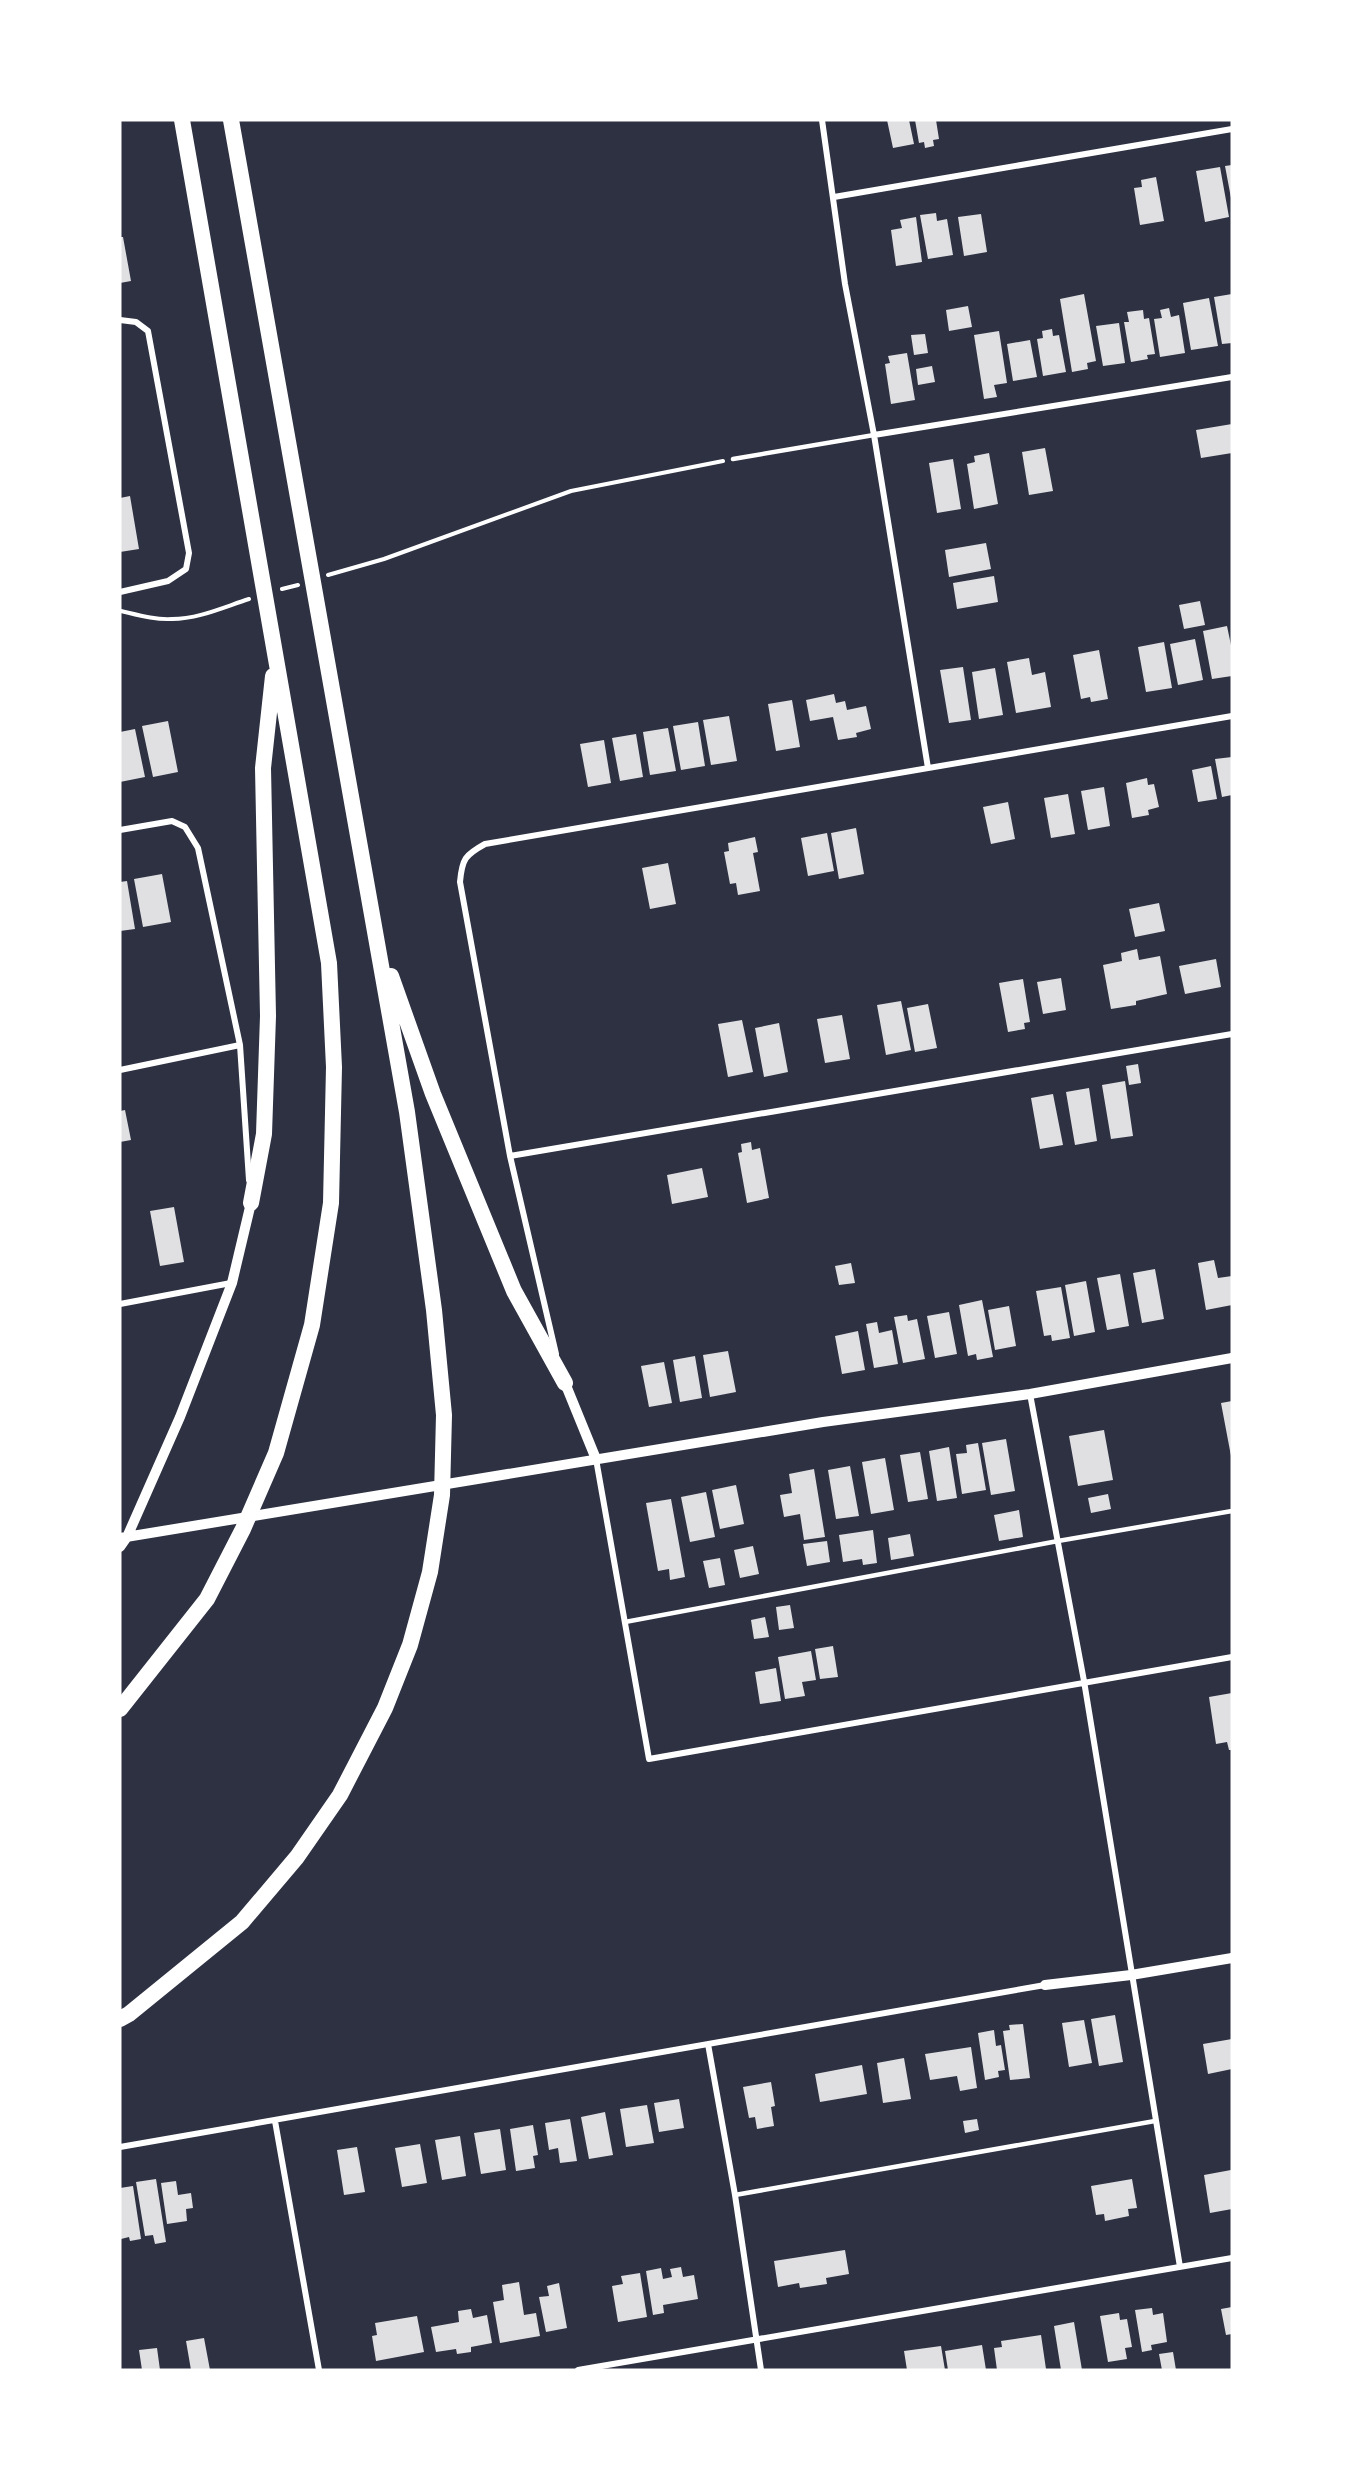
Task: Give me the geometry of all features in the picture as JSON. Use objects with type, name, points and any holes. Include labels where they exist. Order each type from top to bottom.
[{"type":"highway","points":[[120,1709],[207,1599],[243,1529],[276,1453],[312,1324],[331,1203],[334,1067],[329,963],[182,120]]},
{"type":"highway","points":[[120,2019],[242,1922],[297,1857],[340,1795],[385,1708],[410,1645],[430,1572],[442,1495],[444,1415],[434,1310],[407,1112],[231,120]]},
{"type":"highway","points":[[251,1203],[264,1134],[268,1016],[263,768],[276,658]]},
{"type":"highway","points":[[375,931],[434,1094],[514,1291],[565,1383]]},
{"type":"street","points":[[822,120],[844,284],[874,435],[928,768]]},
{"type":"street","points":[[834,197],[1232,129]]},
{"type":"street","points":[[120,320],[136,321],[148,331],[189,553],[186,569],[168,581],[120,592]]},
{"type":"street","points":[[874,435],[1232,377]]},
{"type":"street","points":[[1232,716],[485,844],[469,853],[462,864],[460,882],[510,1156],[547,1321],[565,1383],[596,1459],[649,1759],[1084,1681],[1232,1657]]},
{"type":"street","points":[[120,830],[172,821],[185,827],[198,848],[240,1045],[251,1203],[232,1283],[180,1417],[120,1546]]},
{"type":"street","points":[[510,1156],[1232,1034]]},
{"type":"street","points":[[120,1070],[240,1045]]},
{"type":"street","points":[[120,1304],[232,1283]]},
{"type":"street","points":[[123,1537],[823,1422],[1030,1394],[1232,1358]]},
{"type":"street","points":[[1030,1394],[1084,1681],[1179,2267]]},
{"type":"street","points":[[120,2147],[1045,1985],[1131,1975],[1232,1958]]},
{"type":"street","points":[[708,2044],[735,2195],[761,2370]]},
{"type":"street","points":[[275,2121],[319,2370]]},
{"type":"street","points":[[578,2370],[1232,2258]]},
{"type":"lane","points":[[733,459],[874,435]]},
{"type":"lane","points":[[625,1622],[1232,1511]]},
{"type":"lane","points":[[735,2195],[1155,2121]]},
{"type":"path","points":[[327,576],[384,559],[571,491],[733,459]]},
{"type":"path","points":[[282,590],[304,583]]},
{"type":"path","points":[[121,611],[154,618],[191,617],[259,596]]},
{"type":"building","points":[[887,120],[909,120],[914,144],[893,148]]},
{"type":"building","points":[[915,120],[936,120],[939,139],[933,140],[934,146],[925,148],[924,142],[919,143]]},
{"type":"building","points":[[1232,165],[1232,198],[1231,198],[1225,166]]},
{"type":"building","points":[[1220,167],[1229,217],[1205,222],[1196,171]]},
{"type":"building","points":[[1156,177],[1164,221],[1140,225],[1134,188],[1142,187],[1141,180]]},
{"type":"building","points":[[936,213],[937,221],[947,219],[953,255],[928,259],[920,215]]},
{"type":"building","points":[[981,214],[987,252],[964,256],[958,217]]},
{"type":"building","points":[[916,217],[922,262],[896,266],[891,230],[902,228],[900,220]]},
{"type":"building","points":[[120,237],[123,237],[131,281],[120,283]]},
{"type":"building","points":[[1084,294],[1096,361],[1087,363],[1088,369],[1072,372],[1060,299]]},
{"type":"building","points":[[1232,294],[1232,343],[1222,344],[1214,297]]},
{"type":"building","points":[[1209,298],[1218,346],[1191,350],[1183,303]]},
{"type":"building","points":[[968,306],[972,327],[949,331],[946,310]]},
{"type":"building","points":[[1169,308],[1171,317],[1179,315],[1185,353],[1160,357],[1154,319],[1162,318],[1160,310]]},
{"type":"building","points":[[1143,310],[1144,319],[1149,318],[1155,354],[1147,355],[1148,359],[1131,362],[1124,322],[1129,322],[1127,312]]},
{"type":"building","points":[[1119,323],[1125,363],[1103,366],[1096,326]]},
{"type":"building","points":[[1052,329],[1053,336],[1059,335],[1066,372],[1043,376],[1037,339],[1043,338],[1042,331]]},
{"type":"building","points":[[999,331],[1007,383],[994,385],[997,397],[984,399],[974,335]]},
{"type":"building","points":[[925,334],[928,353],[914,355],[911,335]]},
{"type":"building","points":[[1030,340],[1037,377],[1013,381],[1007,344]]},
{"type":"building","points":[[907,353],[915,400],[891,404],[885,364],[890,363],[888,356]]},
{"type":"building","points":[[932,366],[935,382],[918,385],[916,369]]},
{"type":"building","points":[[1232,424],[1232,453],[1201,458],[1196,430]]},
{"type":"building","points":[[1045,448],[1053,491],[1029,495],[1022,452]]},
{"type":"building","points":[[989,453],[998,504],[974,509],[967,464],[975,462],[974,456]]},
{"type":"building","points":[[953,459],[961,509],[937,513],[929,463]]},
{"type":"building","points":[[130,496],[139,549],[120,552],[120,498]]},
{"type":"building","points":[[986,543],[991,569],[949,577],[945,550]]},
{"type":"building","points":[[994,576],[998,602],[957,609],[953,583]]},
{"type":"building","points":[[1200,601],[1205,625],[1184,629],[1179,605]]},
{"type":"building","points":[[1227,626],[1232,650],[1232,676],[1212,679],[1203,631]]},
{"type":"building","points":[[1195,639],[1203,680],[1178,685],[1170,644]]},
{"type":"building","points":[[1164,642],[1172,688],[1146,692],[1138,647]]},
{"type":"building","points":[[1099,650],[1108,699],[1091,702],[1090,697],[1081,699],[1073,655]]},
{"type":"building","points":[[1029,658],[1032,675],[1045,672],[1051,707],[1016,713],[1007,662]]},
{"type":"building","points":[[963,667],[971,720],[949,723],[940,670]]},
{"type":"building","points":[[995,668],[1003,715],[979,719],[972,672]]},
{"type":"building","points":[[834,694],[836,703],[845,701],[847,710],[866,706],[871,729],[856,733],[857,737],[838,740],[833,717],[810,721],[806,700]]},
{"type":"building","points":[[792,700],[800,747],[776,751],[768,704]]},
{"type":"building","points":[[729,716],[737,761],[711,765],[703,720]]},
{"type":"building","points":[[168,721],[178,772],[153,777],[142,726]]},
{"type":"building","points":[[698,722],[705,766],[681,770],[673,726]]},
{"type":"building","points":[[668,728],[676,771],[650,775],[643,732]]},
{"type":"building","points":[[135,729],[145,777],[120,782],[120,732]]},
{"type":"building","points":[[636,734],[643,777],[620,781],[612,738]]},
{"type":"building","points":[[604,740],[611,783],[588,787],[580,744]]},
{"type":"building","points":[[1232,757],[1232,795],[1222,797],[1215,759]]},
{"type":"building","points":[[1211,766],[1217,799],[1198,802],[1192,770]]},
{"type":"building","points":[[1147,778],[1148,785],[1154,784],[1159,807],[1148,810],[1149,815],[1132,818],[1126,783]]},
{"type":"building","points":[[1104,787],[1110,826],[1088,830],[1081,791]]},
{"type":"building","points":[[1068,794],[1075,834],[1051,838],[1044,798]]},
{"type":"building","points":[[1008,802],[1015,839],[991,844],[983,807]]},
{"type":"building","points":[[856,828],[864,874],[839,879],[831,833]]},
{"type":"building","points":[[827,833],[834,871],[808,876],[801,838]]},
{"type":"building","points":[[755,837],[758,852],[753,853],[760,891],[738,895],[736,883],[730,884],[724,852],[729,851],[728,843]]},
{"type":"building","points":[[668,863],[676,904],[650,909],[642,868]]},
{"type":"building","points":[[162,874],[171,922],[143,927],[134,879]]},
{"type":"building","points":[[127,881],[135,929],[120,931],[120,882]]},
{"type":"building","points":[[1159,903],[1165,931],[1135,937],[1129,909]]},
{"type":"building","points":[[1137,949],[1139,960],[1160,956],[1167,994],[1136,1001],[1136,1005],[1111,1009],[1103,965],[1122,961],[1121,953]]},
{"type":"building","points":[[1216,959],[1221,987],[1185,994],[1179,966]]},
{"type":"building","points":[[1061,978],[1066,1010],[1043,1014],[1037,982]]},
{"type":"building","points":[[1023,979],[1030,1022],[1024,1023],[1025,1029],[1008,1032],[999,983]]},
{"type":"building","points":[[901,1001],[911,1050],[886,1055],[877,1005]]},
{"type":"building","points":[[928,1004],[937,1048],[915,1052],[907,1008]]},
{"type":"building","points":[[842,1015],[850,1059],[825,1063],[817,1019]]},
{"type":"building","points":[[742,1020],[753,1072],[728,1077],[718,1024]]},
{"type":"building","points":[[779,1023],[788,1072],[764,1077],[755,1028]]},
{"type":"building","points":[[1138,1064],[1141,1083],[1129,1085],[1126,1066]]},
{"type":"building","points":[[1125,1081],[1133,1136],[1111,1139],[1102,1085]]},
{"type":"building","points":[[1089,1088],[1097,1141],[1075,1145],[1066,1092]]},
{"type":"building","points":[[1053,1094],[1063,1145],[1040,1149],[1031,1098]]},
{"type":"building","points":[[125,1110],[131,1140],[120,1142],[120,1111]]},
{"type":"building","points":[[751,1142],[752,1150],[760,1148],[769,1198],[747,1203],[738,1153],[742,1152],[741,1144]]},
{"type":"building","points":[[702,1168],[708,1197],[672,1204],[667,1175]]},
{"type":"building","points":[[174,1207],[184,1262],[160,1266],[150,1211]]},
{"type":"building","points":[[1214,1260],[1218,1278],[1232,1276],[1232,1305],[1206,1310],[1198,1263]]},
{"type":"building","points":[[851,1263],[855,1283],[839,1285],[835,1266]]},
{"type":"building","points":[[1155,1269],[1164,1319],[1142,1323],[1133,1273]]},
{"type":"building","points":[[1120,1274],[1129,1326],[1107,1330],[1097,1278]]},
{"type":"building","points":[[1086,1281],[1095,1332],[1074,1336],[1065,1285]]},
{"type":"building","points":[[1061,1287],[1070,1338],[1052,1341],[1051,1335],[1044,1336],[1036,1291]]},
{"type":"building","points":[[982,1300],[993,1357],[977,1360],[976,1354],[968,1356],[959,1305]]},
{"type":"building","points":[[1009,1306],[1016,1346],[995,1350],[988,1310]]},
{"type":"building","points":[[949,1312],[957,1354],[935,1358],[927,1316]]},
{"type":"building","points":[[907,1315],[908,1321],[917,1319],[925,1359],[903,1363],[894,1317]]},
{"type":"building","points":[[877,1322],[879,1333],[892,1330],[898,1364],[874,1368],[866,1324]]},
{"type":"building","points":[[858,1331],[865,1370],[842,1374],[835,1336]]},
{"type":"building","points":[[728,1351],[736,1392],[710,1397],[703,1355]]},
{"type":"building","points":[[695,1356],[702,1398],[680,1402],[673,1360]]},
{"type":"building","points":[[664,1362],[672,1403],[649,1407],[641,1366]]},
{"type":"building","points":[[1232,1401],[1232,1455],[1231,1456],[1221,1403]]},
{"type":"building","points":[[1104,1430],[1113,1480],[1078,1486],[1069,1436]]},
{"type":"building","points":[[1006,1439],[1015,1491],[991,1495],[982,1443]]},
{"type":"building","points":[[978,1443],[986,1490],[962,1494],[956,1454],[967,1453],[966,1445]]},
{"type":"building","points":[[949,1447],[957,1498],[937,1501],[929,1451]]},
{"type":"building","points":[[920,1452],[928,1499],[908,1502],[900,1455]]},
{"type":"building","points":[[885,1458],[894,1510],[871,1514],[862,1462]]},
{"type":"building","points":[[850,1466],[859,1516],[836,1519],[828,1470]]},
{"type":"building","points":[[814,1469],[825,1537],[804,1540],[800,1514],[784,1517],[780,1495],[792,1493],[789,1474]]},
{"type":"building","points":[[736,1485],[744,1524],[720,1529],[712,1490]]},
{"type":"building","points":[[706,1492],[715,1537],[690,1542],[681,1497]]},
{"type":"building","points":[[1108,1494],[1111,1509],[1091,1513],[1088,1498]]},
{"type":"building","points":[[671,1499],[685,1577],[670,1580],[669,1569],[658,1571],[646,1503]]},
{"type":"building","points":[[1019,1510],[1023,1537],[999,1541],[994,1515]]},
{"type":"building","points":[[873,1530],[877,1563],[863,1565],[862,1559],[843,1562],[839,1535]]},
{"type":"building","points":[[910,1534],[914,1556],[891,1560],[888,1538]]},
{"type":"building","points":[[827,1541],[830,1562],[807,1566],[803,1544]]},
{"type":"building","points":[[753,1546],[759,1574],[740,1578],[734,1550]]},
{"type":"building","points":[[720,1558],[725,1585],[709,1588],[703,1561]]},
{"type":"building","points":[[790,1605],[794,1628],[779,1630],[776,1607]]},
{"type":"building","points":[[765,1617],[769,1637],[754,1639],[751,1620]]},
{"type":"building","points":[[833,1646],[838,1677],[820,1679],[815,1649]]},
{"type":"building","points":[[811,1651],[816,1680],[802,1682],[805,1696],[785,1699],[778,1657]]},
{"type":"building","points":[[776,1668],[781,1701],[760,1704],[755,1672]]},
{"type":"building","points":[[1232,1693],[1232,1750],[1229,1750],[1227,1742],[1216,1744],[1209,1697]]},
{"type":"building","points":[[1115,2015],[1123,2062],[1099,2066],[1091,2019]]},
{"type":"building","points":[[1084,2020],[1092,2063],[1069,2067],[1062,2023]]},
{"type":"building","points":[[1023,2024],[1030,2078],[1010,2080],[1003,2031],[1010,2030],[1009,2025]]},
{"type":"building","points":[[994,2030],[996,2046],[1001,2045],[1005,2070],[998,2071],[999,2077],[985,2080],[978,2033]]},
{"type":"building","points":[[1232,2039],[1232,2069],[1208,2074],[1203,2044]]},
{"type":"building","points":[[971,2047],[977,2088],[960,2091],[957,2076],[930,2080],[925,2054]]},
{"type":"building","points":[[904,2058],[911,2099],[883,2103],[877,2063]]},
{"type":"building","points":[[862,2065],[867,2094],[820,2102],[815,2074]]},
{"type":"building","points":[[771,2082],[775,2106],[771,2107],[774,2126],[757,2129],[755,2117],[749,2118],[743,2087]]},
{"type":"building","points":[[679,2099],[684,2128],[659,2132],[654,2103]]},
{"type":"building","points":[[647,2105],[654,2143],[626,2147],[620,2109]]},
{"type":"building","points":[[605,2112],[613,2155],[589,2159],[581,2117]]},
{"type":"building","points":[[570,2119],[577,2161],[560,2163],[558,2148],[549,2150],[545,2123]]},
{"type":"building","points":[[977,2119],[979,2130],[965,2133],[963,2121]]},
{"type":"building","points":[[533,2125],[538,2155],[533,2156],[535,2168],[516,2171],[510,2129]]},
{"type":"building","points":[[500,2129],[506,2170],[481,2174],[474,2133]]},
{"type":"building","points":[[460,2136],[466,2176],[442,2180],[435,2140]]},
{"type":"building","points":[[420,2144],[427,2183],[402,2187],[395,2148]]},
{"type":"building","points":[[357,2147],[365,2192],[344,2195],[337,2150]]},
{"type":"building","points":[[1231,2170],[1232,2209],[1210,2213],[1204,2175]]},
{"type":"building","points":[[156,2179],[166,2242],[155,2244],[153,2235],[145,2236],[136,2182]]},
{"type":"building","points":[[1132,2179],[1137,2208],[1128,2209],[1129,2216],[1105,2221],[1104,2214],[1096,2215],[1091,2186]]},
{"type":"building","points":[[176,2181],[178,2195],[191,2193],[193,2208],[186,2209],[187,2221],[167,2224],[161,2183]]},
{"type":"building","points":[[133,2186],[141,2239],[130,2241],[129,2237],[121,2239],[120,2188]]},
{"type":"building","points":[[845,2250],[849,2274],[826,2278],[827,2284],[800,2288],[799,2283],[778,2287],[774,2261]]},
{"type":"building","points":[[681,2267],[683,2277],[694,2275],[698,2299],[663,2305],[664,2313],[653,2315],[646,2271],[661,2268],[663,2279],[672,2277],[670,2269]]},
{"type":"building","points":[[640,2273],[647,2317],[618,2322],[612,2286],[623,2284],[621,2276]]},
{"type":"building","points":[[519,2282],[524,2315],[536,2313],[540,2336],[500,2343],[493,2302],[504,2300],[502,2285]]},
{"type":"building","points":[[559,2283],[567,2328],[546,2332],[539,2297],[549,2296],[547,2286]]},
{"type":"building","points":[[1232,2307],[1232,2334],[1226,2335],[1221,2309]]},
{"type":"building","points":[[1152,2308],[1153,2315],[1163,2313],[1167,2342],[1151,2345],[1152,2350],[1142,2352],[1135,2310]]},
{"type":"building","points":[[471,2309],[473,2318],[487,2315],[492,2343],[471,2347],[471,2352],[457,2354],[456,2349],[436,2352],[431,2327],[459,2322],[458,2311]]},
{"type":"building","points":[[1119,2313],[1120,2320],[1127,2319],[1132,2347],[1125,2348],[1127,2359],[1108,2362],[1100,2316]]},
{"type":"building","points":[[417,2316],[424,2352],[376,2361],[372,2336],[377,2335],[375,2323]]},
{"type":"building","points":[[1074,2322],[1082,2370],[1061,2370],[1054,2326]]},
{"type":"building","points":[[1041,2335],[1046,2369],[997,2370],[994,2348],[1002,2347],[1001,2341]]},
{"type":"building","points":[[204,2338],[210,2370],[191,2370],[186,2341]]},
{"type":"building","points":[[982,2345],[986,2370],[948,2370],[945,2351]]},
{"type":"building","points":[[941,2346],[945,2370],[907,2370],[904,2351]]},
{"type":"building","points":[[157,2348],[160,2370],[142,2370],[139,2350]]},
{"type":"building","points":[[1173,2352],[1176,2370],[1162,2370],[1159,2354]]}]
